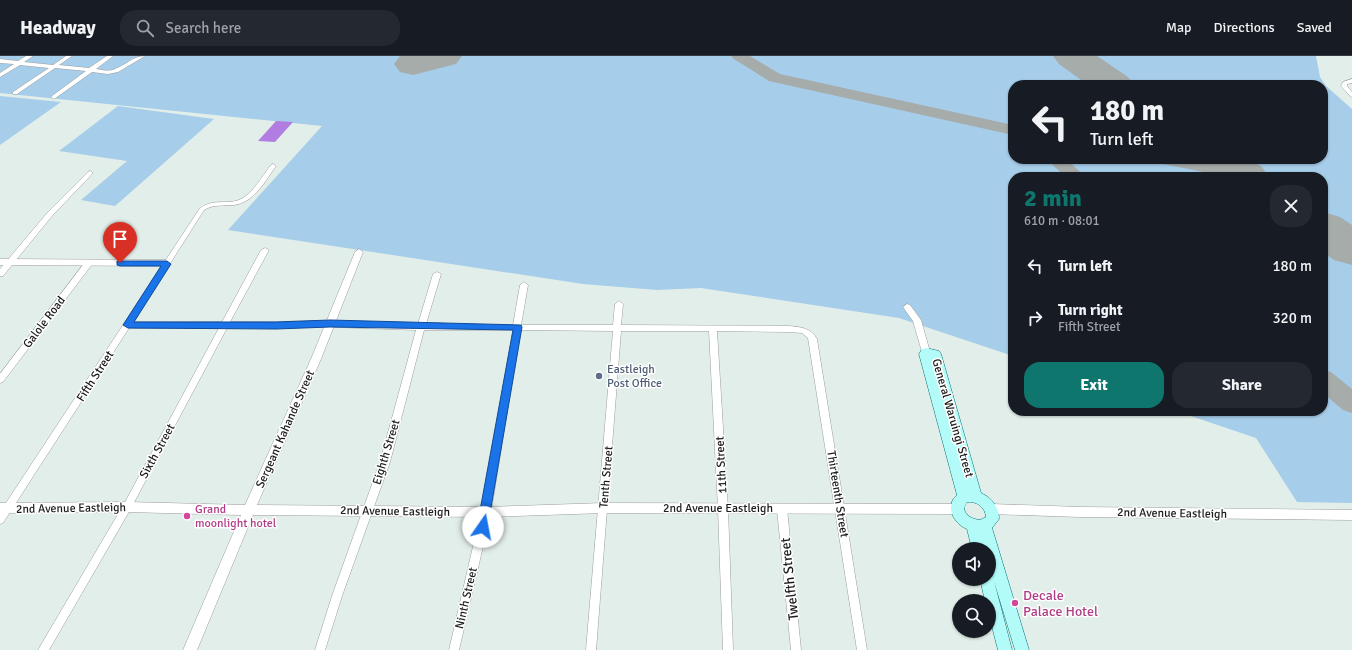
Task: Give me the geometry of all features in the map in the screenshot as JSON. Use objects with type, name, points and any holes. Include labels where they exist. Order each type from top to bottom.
[{"type":"main road","name":"General Waruingi Street","points":[[926,352],[935,354],[970,497]]},
{"type":"main road","points":[[970,497],[985,502],[991,509],[992,519],[979,526],[962,520],[957,510],[958,502],[970,497]]},
{"type":"main road","points":[[979,526],[979,542]]},
{"type":"main road","points":[[979,526],[1022,650]]},
{"type":"main road","points":[[989,586],[1006,650]]},
{"type":"street","points":[[0,75],[30,56]]},
{"type":"street","points":[[15,93],[69,56]]},
{"type":"street","points":[[54,97],[110,56]]},
{"type":"street","points":[[0,61],[52,67],[116,71],[142,56]]},
{"type":"street","points":[[1352,80],[1345,83],[1344,86],[1352,95]]},
{"type":"street","name":"Fifth Street","points":[[0,520],[4,508],[128,325],[202,209],[208,205],[218,202],[234,203],[243,201],[250,197],[273,166]]},
{"type":"street","points":[[0,274],[68,194],[90,173]]},
{"type":"street","name":"Sixth Street","points":[[43,650],[127,507],[265,250]]},
{"type":"street","name":"Sergeant Kahande Street","points":[[190,650],[249,510],[298,401],[359,252]]},
{"type":"street","points":[[0,262],[167,264]]},
{"type":"street","name":"Galole Road","points":[[0,380],[89,263]]},
{"type":"street","name":"Eighth Street","points":[[320,650],[337,596],[385,462],[421,326],[437,274]]},
{"type":"street","name":"Ninth Street","points":[[454,650],[486,512],[524,285]]},
{"type":"street","name":"Tenth Street","points":[[591,650],[604,508],[619,304]]},
{"type":"street","points":[[907,306],[917,320],[926,352]]},
{"type":"street","points":[[128,325],[330,324],[713,329]]},
{"type":"street","name":"Thirteenth Street","points":[[713,329],[795,330],[806,332],[812,336],[862,650]]},
{"type":"street","name":"11th Street","points":[[713,329],[723,509],[728,650]]},
{"type":"street","name":"2nd Avenue Eastleigh","points":[[4,508],[127,507],[249,510],[486,512],[604,508],[957,510]]},
{"type":"street","name":"Twelfth Street","points":[[782,509],[796,650]]},
{"type":"street","name":"2nd Avenue Eastleigh","points":[[991,509],[1080,512],[1352,515]]},
{"type":"shaded area","points":[[0,56],[1316,56],[1320,77],[1322,80],[1008,80],[1008,164],[1328,164],[1328,88],[1352,109],[1352,503],[1297,502],[1256,438],[1191,416],[1328,416],[1328,172],[1008,172],[1008,354],[899,318],[701,288],[657,290],[583,284],[228,230],[322,126],[0,93]]},
{"type":"shaded area","points":[[0,96],[61,102],[0,145]]},
{"type":"shaded area","points":[[118,106],[214,119],[115,206],[81,200],[127,161],[59,151]]},
{"type":"shaded area","points":[[276,121],[293,122],[275,142],[258,141]]},
{"type":"taxiway","points":[[739,56],[775,78],[1008,129]]},
{"type":"taxiway","points":[[1061,164],[1071,172]]},
{"type":"taxiway","points":[[1189,164],[1231,172]]},
{"type":"taxiway","points":[[1328,383],[1352,403]]},
{"type":"runway","points":[[413,64],[443,56]]},
{"type":"runway","points":[[1072,56],[1107,80]]},
{"type":"runway","points":[[1227,164],[1239,172]]},
{"type":"runway","points":[[1328,231],[1352,248]]},
{"type":"place","name":"Eastleigh Post Office","points":[[599,376]]},
{"type":"place","name":"Grand moonlight hotel","points":[[187,516]]},
{"type":"place","name":"Decale Palace Hotel","points":[[1015,603]]},
{"type":"route","points":[[120,263],[167,264],[128,325],[330,324],[518,327],[483,527]]}]
